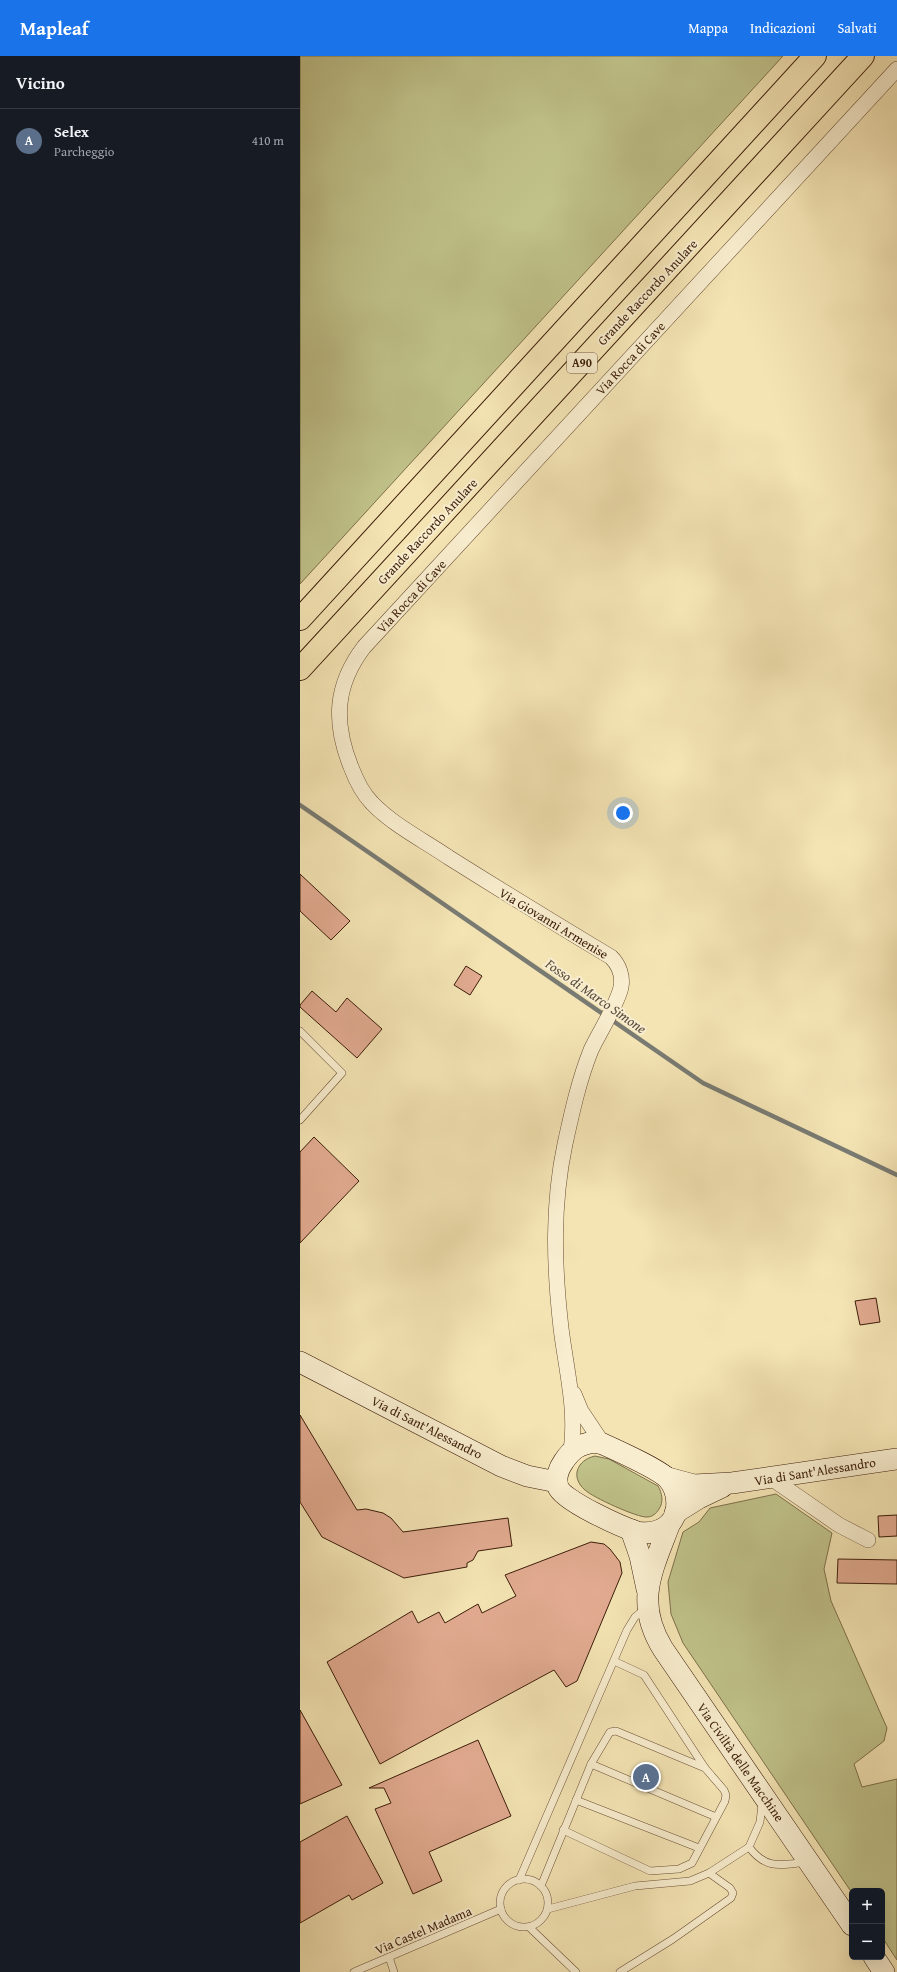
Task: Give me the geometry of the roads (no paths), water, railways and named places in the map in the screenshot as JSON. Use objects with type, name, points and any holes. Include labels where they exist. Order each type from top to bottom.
[{"type":"highway","name":"A90","points":[[300,619],[816,56]]},
{"type":"highway","name":"Grande Raccordo Anulare","points":[[300,669],[863,56]]},
{"type":"street","name":"Via Rocca di Cave","points":[[364,647],[897,69]]},
{"type":"street","name":"Via Giovanni Armenise","points":[[364,647],[347,674],[342,688],[339,712],[341,734],[345,752],[362,792],[380,811],[404,828],[523,905],[611,957],[617,964],[621,977],[620,991],[587,1061],[577,1093],[565,1145],[558,1193],[556,1222],[556,1269],[561,1328],[570,1384],[573,1422],[571,1451]]},
{"type":"street","name":"Via di Sant'Alessandro","points":[[300,1362],[501,1466],[527,1476],[557,1482],[562,1492],[575,1503],[631,1530],[645,1533],[662,1529],[673,1518],[708,1493],[732,1483]]},
{"type":"street","name":"Via Giovanni Armenise","points":[[570,1384],[581,1411],[604,1444]]},
{"type":"street","name":"Via di Sant'Alessandro","points":[[571,1451],[588,1443],[604,1444],[668,1478],[694,1485],[732,1483],[771,1478],[897,1458]]},
{"type":"street","points":[[557,1482],[560,1467],[571,1451]]},
{"type":"street","points":[[668,1478],[672,1484],[676,1496],[673,1518]]},
{"type":"street","points":[[771,1478],[839,1525],[868,1540]]},
{"type":"street","name":"Via Civiltà delle Macchine","points":[[647,1600],[657,1558],[673,1518]]},
{"type":"street","name":"Via Civiltà delle Macchine","points":[[631,1530],[640,1556],[651,1626],[663,1649],[851,1924]]},
{"type":"street","points":[[876,1960],[884,1972]]},
{"type":"lane","points":[[300,1031],[342,1073],[300,1120]]},
{"type":"lane","points":[[519,1880],[531,1881],[541,1886],[546,1893],[548,1909],[541,1921],[529,1927],[515,1925],[504,1916],[500,1902],[506,1888],[519,1880],[614,1660],[632,1621],[647,1600]]},
{"type":"lane","points":[[563,1830],[650,1871],[679,1869],[692,1863],[725,1801],[726,1794],[705,1768],[644,1675],[614,1660]]},
{"type":"lane","points":[[541,1886],[563,1830],[592,1764],[610,1732],[616,1731],[705,1768]]},
{"type":"lane","points":[[592,1764],[716,1817]]},
{"type":"lane","points":[[548,1909],[635,1886],[690,1881],[709,1873],[749,1847],[760,1822],[763,1793]]},
{"type":"lane","points":[[576,1800],[699,1848]]},
{"type":"lane","points":[[749,1847],[758,1857],[768,1863],[780,1865],[809,1862]]},
{"type":"lane","points":[[650,1871],[655,1885]]},
{"type":"lane","points":[[620,1972],[673,1939],[731,1898],[733,1893],[730,1888],[709,1873]]},
{"type":"lane","name":"Via Castel Madama","points":[[354,1972],[501,1909]]},
{"type":"lane","points":[[529,1927],[576,1972]]},
{"type":"lane","points":[[389,1957],[394,1972]]},
{"type":"waterway","name":"Fosso di Marco Simone","points":[[300,805],[703,1083],[897,1175]]},
{"type":"place","name":"Selex","points":[[646,1777]]}]
